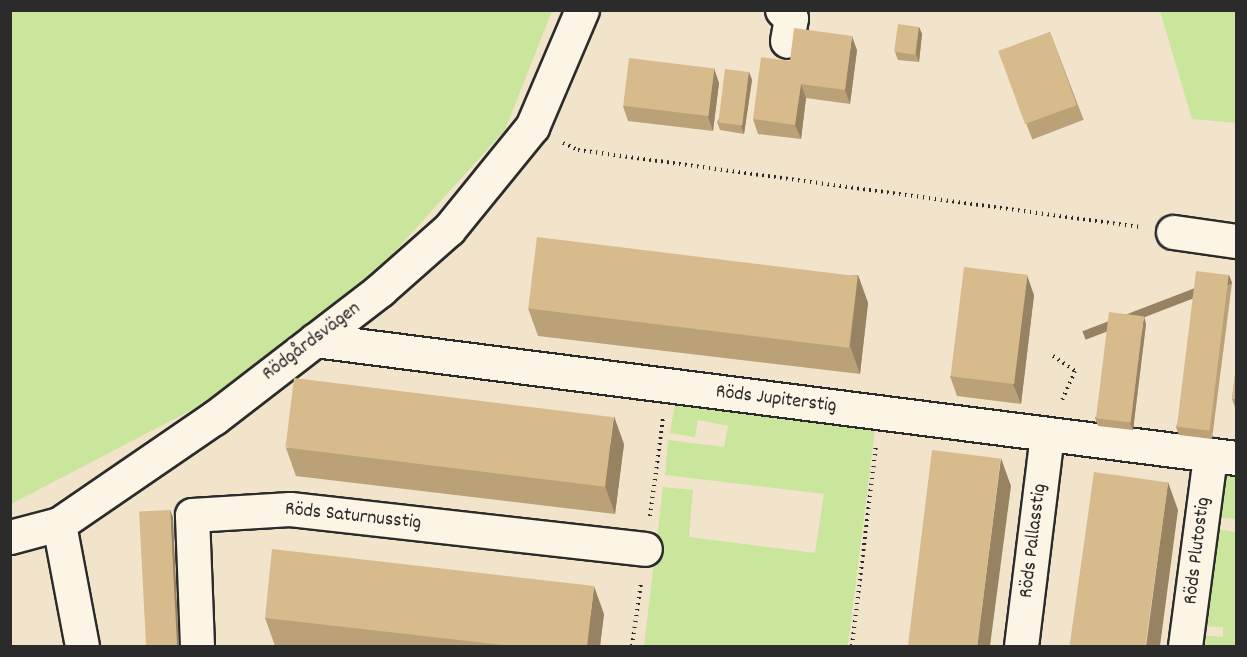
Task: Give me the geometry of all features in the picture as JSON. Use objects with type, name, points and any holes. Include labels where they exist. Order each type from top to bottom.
[{"type":"street","name":"Rödgårdsvägen","points":[[58,524],[315,340],[449,230],[532,128],[582,10]]},
{"type":"street","points":[[1173,232],[1236,241]]},
{"type":"street","name":"Röds Jupiterstig","points":[[315,340],[1223,457]]},
{"type":"street","name":"Röds Pallasstig","points":[[1021,646],[1047,435]]},
{"type":"street","name":"Röds Plutostig","points":[[1185,646],[1223,457]]},
{"type":"street","name":"Röds Saturnusstig","points":[[197,646],[192,515],[290,509],[645,549]]},
{"type":"street","points":[[10,537],[58,524],[82,646]]},
{"type":"path","points":[[532,128],[578,150],[1173,232]]},
{"type":"path","points":[[1047,435],[1075,371],[1053,356]]},
{"type":"path","points":[[852,646],[880,413]]},
{"type":"green space","points":[[11,10],[552,11],[505,130],[378,270],[203,404],[11,504]]},
{"type":"green space","points":[[1160,11],[1236,11],[1236,123],[1192,119]]},
{"type":"green space","points":[[676,397],[876,421],[848,646],[644,646],[663,487],[693,490],[689,537],[815,553],[824,494],[665,475],[668,440],[724,447],[728,426],[698,420],[695,437],[670,433]]},
{"type":"green space","points":[[1221,467],[1236,469],[1236,519],[1213,517]]},
{"type":"green space","points":[[1212,528],[1236,532],[1236,646],[1197,646],[1198,635],[1223,637],[1223,627],[1201,626]]},
{"type":"building","points":[[898,24],[919,27],[915,55],[894,52]]},
{"type":"building","points":[[794,28],[852,36],[845,90],[801,84],[795,125],[753,119],[761,57],[790,61]]},
{"type":"building","points":[[1050,32],[1077,105],[1025,124],[998,51]]},
{"type":"building","points":[[629,58],[714,68],[709,116],[623,106]]},
{"type":"building","points":[[725,69],[749,72],[742,126],[718,123]]},
{"type":"building","points":[[537,237],[858,276],[849,348],[528,308]]},
{"type":"building","points":[[964,267],[1028,275],[1014,384],[951,376]]},
{"type":"building","points":[[1196,271],[1229,275],[1210,431],[1177,427]]},
{"type":"building","points":[[1109,312],[1144,316],[1131,422],[1096,418]]},
{"type":"building","points":[[1236,367],[1236,399],[1232,399]]},
{"type":"building","points":[[294,378],[614,417],[605,487],[285,447]]},
{"type":"building","points":[[932,450],[1000,458],[977,646],[908,646]]},
{"type":"building","points":[[1094,472],[1168,482],[1145,646],[1070,646]]},
{"type":"building","points":[[170,510],[177,646],[146,646],[139,512]]},
{"type":"building","points":[[272,549],[594,586],[587,646],[512,646],[265,618]]}]
